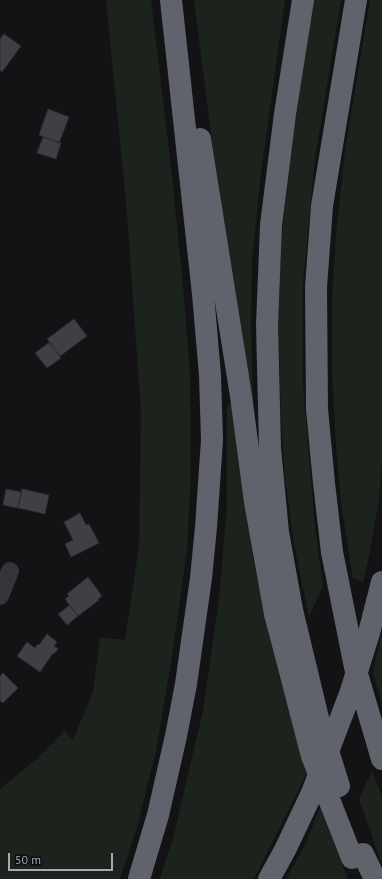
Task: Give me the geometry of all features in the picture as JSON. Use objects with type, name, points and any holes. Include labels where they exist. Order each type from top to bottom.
[{"type":"highway","points":[[139,879],[158,815],[186,684],[201,578],[212,440],[210,374],[203,294],[171,0]]},
{"type":"highway","points":[[178,0],[241,396],[252,480],[284,612],[312,756],[358,856],[375,879]]},
{"type":"highway","points":[[284,612],[270,448],[267,325],[271,225],[285,114],[303,0]]},
{"type":"highway","points":[[356,0],[322,206],[316,287],[317,409],[332,552],[355,667],[382,759]]},
{"type":"highway","points":[[269,879],[285,850],[312,792],[350,694],[369,633],[382,582]]},
{"type":"highway","points":[[358,856],[362,879]]},
{"type":"street","points":[[0,596],[10,571]]},
{"type":"shaded area","points":[[106,0],[151,0],[172,175],[184,295],[190,376],[191,473],[187,550],[172,657],[156,751],[138,824],[120,879],[0,879],[0,789],[38,758],[64,731],[73,740],[93,692],[100,637],[125,640],[139,546],[141,413],[127,213]]},
{"type":"shaded area","points":[[194,0],[285,0],[261,173],[252,262],[251,328],[253,401],[248,402],[216,173]]},
{"type":"shaded area","points":[[313,0],[341,0],[315,159],[303,282],[303,385],[315,527],[323,586],[309,617],[294,545],[285,478],[281,417],[278,320],[282,234],[291,150]]},
{"type":"shaded area","points":[[370,0],[382,0],[382,460],[379,500],[363,582],[353,578],[341,502],[336,447],[332,370],[332,299],[336,235],[345,150]]},
{"type":"shaded area","points":[[235,403],[247,518],[265,620],[282,686],[308,771],[254,879],[160,879],[173,838],[203,711],[219,598],[227,506],[227,405]]},
{"type":"shaded area","points":[[382,631],[382,705],[373,672]]},
{"type":"shaded area","points":[[372,771],[382,797],[382,865],[359,799]]},
{"type":"shaded area","points":[[320,808],[348,879],[286,879],[305,845]]},
{"type":"building","points":[[4,34],[21,46],[2,72],[0,70],[0,39]]},
{"type":"building","points":[[48,109],[69,117],[59,143],[39,135]]},
{"type":"building","points":[[43,137],[61,143],[56,159],[37,153]]},
{"type":"building","points":[[74,319],[87,336],[60,356],[47,339]]},
{"type":"building","points":[[50,342],[61,358],[47,368],[35,353]]},
{"type":"building","points":[[6,489],[21,492],[18,508],[3,505]]},
{"type":"building","points":[[22,489],[49,495],[45,514],[18,508]]},
{"type":"building","points":[[80,513],[86,525],[89,524],[99,543],[71,557],[65,544],[73,540],[64,522]]},
{"type":"building","points":[[88,577],[102,596],[78,616],[65,599],[69,596],[67,594]]},
{"type":"building","points":[[70,605],[78,616],[67,625],[58,614]]},
{"type":"building","points":[[47,634],[57,642],[54,646],[58,649],[54,654],[53,653],[40,672],[17,656],[27,642],[35,648]]},
{"type":"building","points":[[3,673],[18,688],[3,703],[1,701],[0,702],[0,676]]}]
